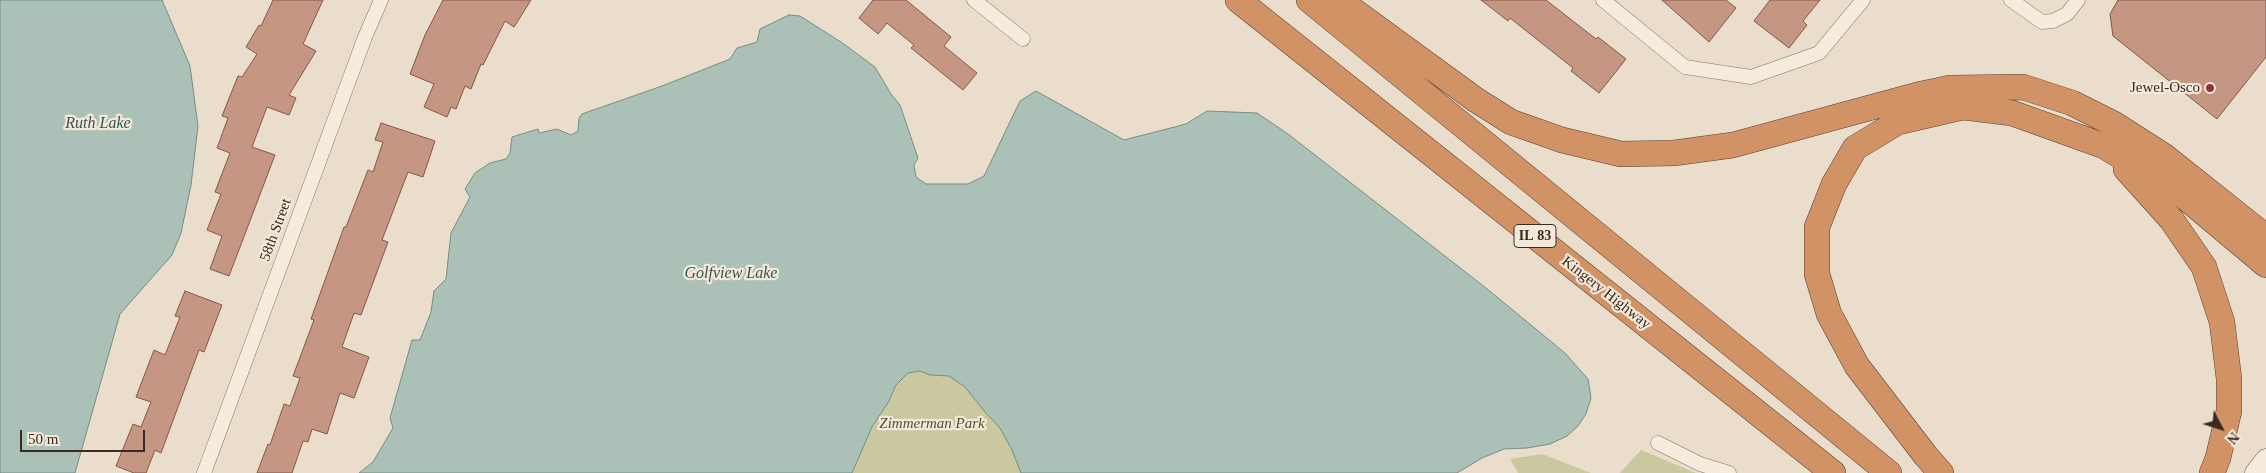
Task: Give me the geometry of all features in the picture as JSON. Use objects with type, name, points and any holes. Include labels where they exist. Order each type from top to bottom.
[{"type":"highway","name":"Kingery Highway","points":[[1238,0],[1832,473]]},
{"type":"highway","name":"IL 83","points":[[1310,0],[1889,473]]},
{"type":"highway","points":[[1339,0],[1476,100],[1511,122],[1562,140],[1621,154],[1674,153],[1733,145],[1917,95],[1950,88],[2023,87],[2072,103],[2114,124],[2164,156],[2266,237]]},
{"type":"highway","points":[[1941,473],[1857,366],[1829,314],[1817,274],[1817,227],[1834,184],[1855,148],[1898,122],[1962,107],[2012,113],[2104,146],[2180,193],[2266,265]]},
{"type":"highway","points":[[2104,146],[2171,219],[2204,267],[2222,322],[2229,379],[2229,411],[2218,458],[2212,473]]},
{"type":"main road","points":[[2255,473],[2266,459]]},
{"type":"street","name":"58th Street","points":[[204,473],[362,46],[381,0]]},
{"type":"street","points":[[974,0],[1023,38]]},
{"type":"street","points":[[1603,0],[1684,67],[1752,77],[1819,53],[1863,0]]},
{"type":"street","points":[[2012,0],[2042,22],[2053,21],[2067,14],[2078,0]]},
{"type":"street","points":[[1658,443],[1700,464],[1729,473]]},
{"type":"green space","name":"Zimmerman Park","points":[[920,371],[930,375],[949,376],[965,387],[1000,428],[1012,450],[1021,473],[852,473],[872,427],[889,401],[896,385],[908,373]]},
{"type":"green space","points":[[1641,450],[1696,473],[1620,473]]},
{"type":"green space","points":[[1542,454],[1591,473],[1518,473],[1510,459]]},
{"type":"water","name":"Ruth Lake","points":[[0,0],[162,0],[190,66],[198,126],[191,185],[181,233],[172,255],[120,314],[75,473],[0,473]]},
{"type":"water","name":"Golfview Lake","points":[[789,15],[800,16],[841,42],[875,67],[900,105],[918,158],[914,165],[916,177],[926,184],[968,184],[984,176],[1020,101],[1036,91],[1124,140],[1186,124],[1207,111],[1257,113],[1288,134],[1486,288],[1565,353],[1588,379],[1591,398],[1586,414],[1578,426],[1567,436],[1550,444],[1504,449],[1482,458],[1457,473],[1021,473],[1012,450],[1000,428],[965,387],[949,376],[930,375],[920,371],[908,373],[896,385],[889,401],[872,427],[852,473],[359,473],[373,462],[393,428],[390,418],[412,340],[420,340],[431,312],[434,291],[446,279],[451,233],[470,197],[465,189],[475,173],[490,163],[506,159],[510,153],[512,137],[538,129],[539,133],[557,129],[571,135],[578,131],[579,118],[582,114],[662,86],[730,59],[737,48],[757,42],[760,29]]},
{"type":"building","points":[[273,0],[323,0],[303,44],[316,51],[289,95],[296,98],[289,115],[267,107],[252,147],[275,155],[229,276],[210,269],[222,236],[207,230],[221,194],[215,192],[230,153],[217,148],[228,118],[222,116],[238,76],[242,77],[257,54],[246,47],[259,25],[261,26]]},
{"type":"building","points":[[443,0],[531,0],[514,27],[505,21],[483,65],[481,64],[471,89],[465,86],[456,109],[451,107],[447,117],[424,107],[434,84],[410,74],[425,35]]},
{"type":"building","points":[[873,0],[906,0],[951,37],[944,46],[977,73],[963,90],[911,48],[914,45],[887,23],[878,34],[859,18]]},
{"type":"building","points":[[1481,0],[1546,0],[1596,39],[1598,37],[1626,59],[1599,93],[1571,71],[1573,68],[1510,18],[1508,21]]},
{"type":"building","points":[[1662,0],[1726,0],[1736,8],[1709,42]]},
{"type":"building","points":[[1770,0],[1820,0],[1803,21],[1807,25],[1789,48],[1754,21]]},
{"type":"building","name":"Jewel-Osco","points":[[2118,0],[2266,0],[2266,57],[2217,119],[2113,36],[2110,14]]},
{"type":"building","points":[[381,123],[435,141],[423,177],[408,172],[382,240],[388,242],[361,315],[354,313],[342,347],[369,357],[354,398],[340,393],[327,434],[312,429],[308,442],[303,441],[292,473],[257,473],[268,444],[270,445],[284,404],[290,406],[300,378],[293,376],[314,320],[311,319],[344,227],[346,227],[368,170],[373,172],[383,142],[375,140]]},
{"type":"building","points":[[185,291],[222,305],[204,352],[199,350],[161,453],[155,450],[146,473],[134,473],[116,466],[133,424],[141,427],[151,402],[136,397],[154,350],[165,355],[180,317],[175,316]]},
{"type":"place","name":"Jewel-Osco","points":[[2210,88]]}]
